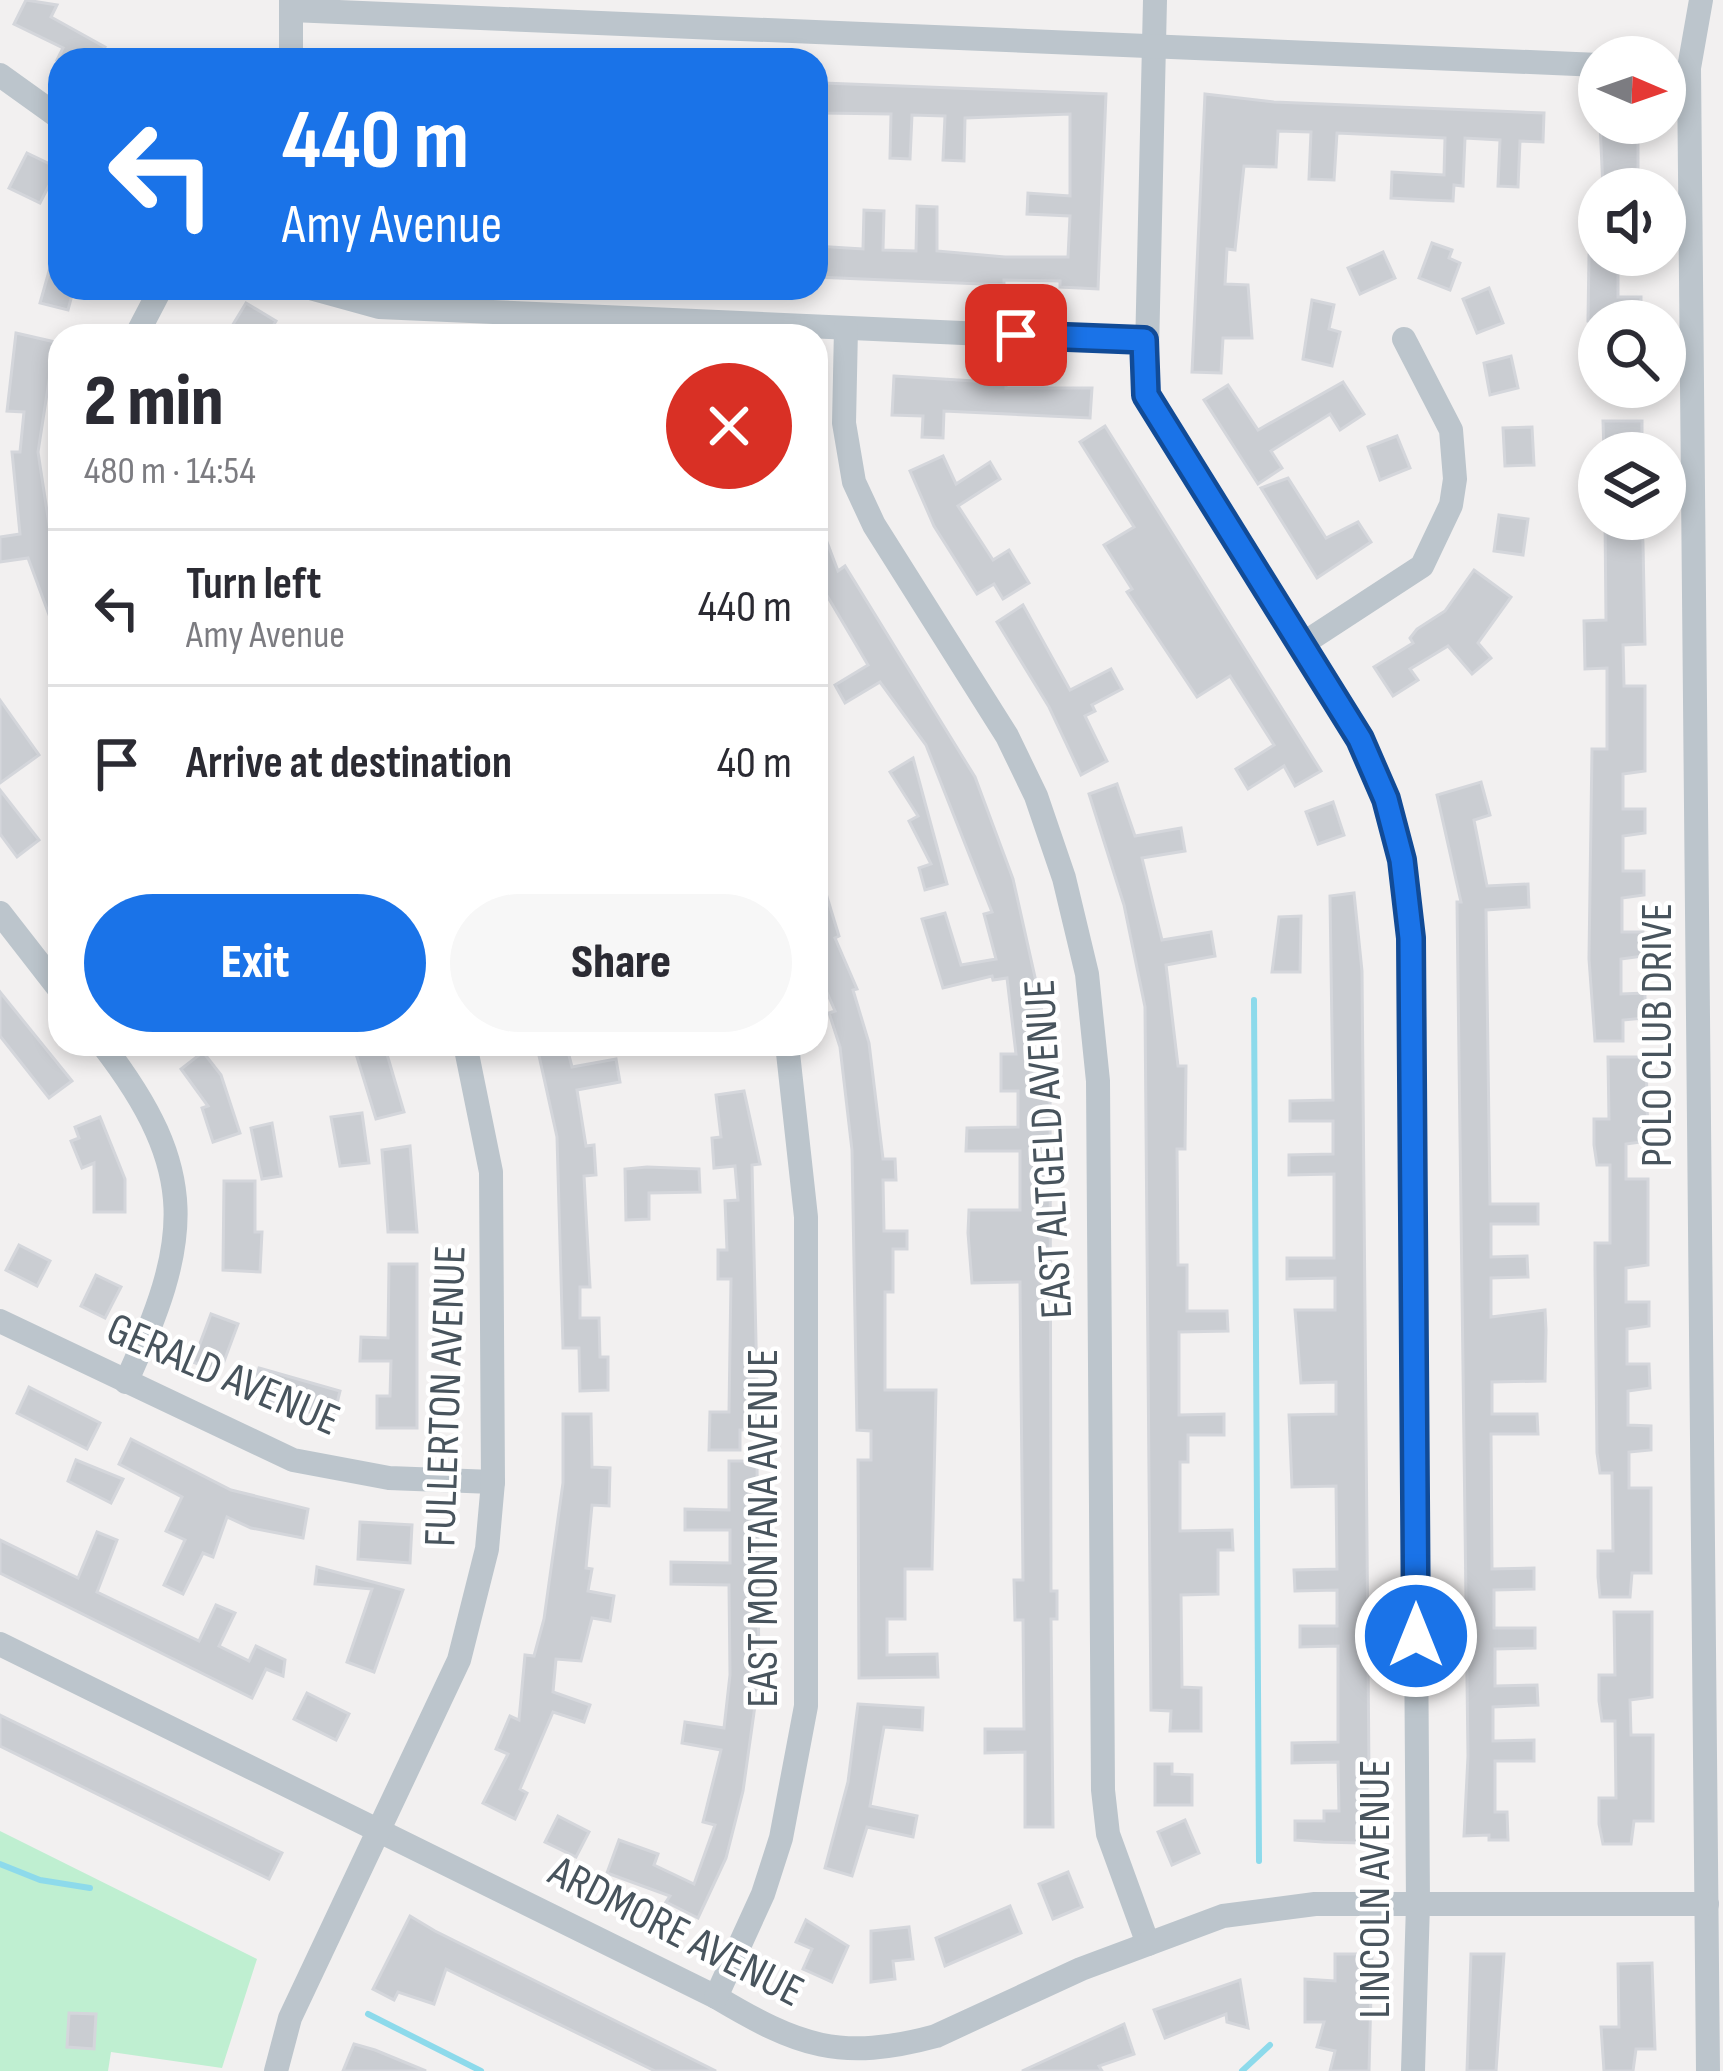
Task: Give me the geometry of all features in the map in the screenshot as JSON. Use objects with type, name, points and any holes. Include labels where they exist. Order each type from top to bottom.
[{"type":"street","name":"LINCOLN AVENUE","points":[[1155,0],[1146,395],[1378,776],[1399,844],[1409,911],[1418,1904],[1415,2060]]},
{"type":"street","points":[[291,48],[291,5],[1578,64]]},
{"type":"street","points":[[1700,8],[1723,31]]},
{"type":"street","name":"POLO CLUB DRIVE","points":[[1686,45],[1700,8]]},
{"type":"street","points":[[0,75],[48,109]]},
{"type":"street","name":"POLO CLUB DRIVE","points":[[1678,144],[1708,2071]]},
{"type":"street","points":[[354,300],[379,307],[542,324]]},
{"type":"street","points":[[828,328],[1144,340]]},
{"type":"street","name":"EAST ALTGELD AVENUE","points":[[846,328],[844,423],[860,498],[989,705],[1029,781],[1058,855],[1087,974],[1098,1081],[1103,1790],[1108,1834],[1148,1944]]},
{"type":"street","points":[[1301,645],[1422,566],[1451,505],[1455,479],[1451,430],[1404,339]]},
{"type":"street","points":[[0,914],[48,975]]},
{"type":"street","points":[[110,1056],[155,1120],[175,1190],[172,1269],[126,1382]]},
{"type":"street","name":"FULLERTON AVENUE","points":[[276,2071],[290,2018],[375,1829],[396,1798],[459,1660],[488,1549],[493,1482],[491,1172],[467,1056]]},
{"type":"street","name":"EAST MONTANA AVENUE","points":[[716,1997],[763,1894],[781,1838],[801,1751],[808,1684],[804,1178],[789,1056]]},
{"type":"street","name":"GERALD AVENUE","points":[[0,1321],[293,1460],[389,1478],[493,1482]]},
{"type":"street","name":"ARDMORE AVENUE","points":[[0,1644],[716,1997],[782,2036],[834,2048],[899,2046],[950,2030],[1179,1928],[1277,1907],[1707,1904]]},
{"type":"green space","points":[[0,1831],[257,1959],[222,2068],[111,2052],[108,2071],[0,2071]]},
{"type":"building","points":[[26,0],[57,5],[51,17],[105,47],[63,48],[14,24]]},
{"type":"building","points":[[828,83],[1106,94],[1098,289],[1060,287],[1060,281],[1004,280],[1004,285],[828,278],[828,247],[863,249],[864,210],[884,211],[883,250],[916,251],[917,206],[937,207],[937,251],[1068,257],[1070,216],[1027,214],[1028,193],[1070,196],[1070,114],[965,118],[964,161],[943,160],[945,116],[912,115],[910,159],[890,158],[891,114],[828,113]]},
{"type":"building","points":[[1205,94],[1274,102],[1544,113],[1543,142],[1520,141],[1518,187],[1498,186],[1500,140],[1465,138],[1463,186],[1454,185],[1453,201],[1428,200],[1391,198],[1392,172],[1444,175],[1445,138],[1337,133],[1334,180],[1309,179],[1311,132],[1278,131],[1276,167],[1244,166],[1235,250],[1227,249],[1225,284],[1248,285],[1252,338],[1223,338],[1221,373],[1192,372]]},
{"type":"building","points":[[1601,144],[1638,144],[1638,168],[1602,168]]},
{"type":"building","points":[[27,153],[48,163],[48,187],[40,203],[9,188]]},
{"type":"building","points":[[1432,243],[1452,250],[1449,258],[1460,263],[1450,290],[1419,278]]},
{"type":"building","points":[[1383,252],[1395,278],[1360,294],[1348,268]]},
{"type":"building","points":[[48,275],[48,300],[71,300],[68,310],[40,303]]},
{"type":"building","points":[[1589,276],[1618,276],[1618,297],[1641,297],[1641,300],[1588,300]]},
{"type":"building","points":[[1489,288],[1503,323],[1477,333],[1463,299]]},
{"type":"building","points":[[1312,300],[1334,305],[1329,329],[1340,332],[1332,366],[1303,359]]},
{"type":"building","points":[[246,303],[276,321],[274,324],[233,324]]},
{"type":"building","points":[[16,333],[48,340],[48,387],[38,452],[48,518],[48,612],[28,558],[0,562],[0,537],[20,534],[12,452],[20,452],[24,412],[7,411]]},
{"type":"building","points":[[1511,356],[1518,388],[1490,395],[1484,363]]},
{"type":"building","points":[[894,376],[1006,383],[1006,388],[1092,388],[1090,418],[944,411],[943,438],[922,437],[923,416],[892,415]]},
{"type":"building","points":[[1343,382],[1364,414],[1340,430],[1330,414],[1271,451],[1282,468],[1258,484],[1204,400],[1228,385],[1258,430]]},
{"type":"building","points":[[1603,421],[1642,421],[1642,432],[1603,432]]},
{"type":"building","points":[[1105,426],[1321,771],[1295,786],[1284,766],[1248,789],[1236,769],[1274,745],[1230,676],[1197,697],[1127,592],[1132,589],[1104,545],[1134,527],[1080,442]]},
{"type":"building","points":[[1532,427],[1534,465],[1505,466],[1503,428]]},
{"type":"building","points":[[1397,436],[1410,468],[1380,480],[1368,447]]},
{"type":"building","points":[[943,456],[956,484],[990,462],[1000,479],[958,506],[993,560],[1009,550],[1029,583],[1003,599],[994,584],[977,594],[934,526],[910,471]]},
{"type":"building","points":[[1288,478],[1326,538],[1358,522],[1371,542],[1317,578],[1261,488]]},
{"type":"building","points":[[1499,515],[1528,519],[1523,555],[1494,551]]},
{"type":"building","points":[[1605,540],[1643,540],[1645,644],[1623,645],[1624,686],[1645,686],[1645,771],[1623,774],[1623,809],[1645,809],[1645,833],[1623,836],[1623,871],[1644,871],[1644,895],[1622,898],[1622,932],[1643,932],[1643,956],[1621,959],[1621,994],[1645,993],[1645,1018],[1623,1020],[1623,1041],[1595,1041],[1589,959],[1592,749],[1607,749],[1607,668],[1585,669],[1584,621],[1606,620]]},
{"type":"building","points":[[828,545],[838,571],[845,566],[975,777],[1013,879],[1041,1004],[1045,1041],[1030,1042],[1031,1073],[1050,1073],[1051,1591],[1057,1591],[1057,1619],[1051,1619],[1053,1827],[1025,1827],[1025,1752],[985,1753],[985,1729],[1024,1729],[1023,1620],[1015,1620],[1014,1580],[1023,1580],[1020,1282],[972,1283],[968,1233],[969,1210],[1020,1210],[1020,1151],[966,1151],[967,1128],[1018,1127],[1018,1091],[1001,1091],[1001,1054],[1016,1054],[1007,978],[993,980],[992,976],[943,988],[922,919],[945,913],[961,965],[996,959],[984,914],[992,912],[926,745],[880,682],[845,703],[835,685],[868,665],[828,597]]},
{"type":"building","points":[[1474,570],[1511,597],[1478,643],[1491,658],[1472,674],[1448,646],[1410,669],[1418,680],[1393,696],[1374,667],[1413,643],[1410,638],[1417,629],[1445,611]]},
{"type":"building","points":[[1023,605],[1070,690],[1111,669],[1122,689],[1092,705],[1095,711],[1085,716],[1107,761],[1081,775],[1049,707],[997,622]]},
{"type":"building","points":[[0,700],[39,755],[0,783]]},
{"type":"building","points":[[913,758],[947,884],[925,890],[919,868],[931,864],[909,821],[918,816],[890,772]]},
{"type":"building","points":[[1481,782],[1490,815],[1474,820],[1487,886],[1528,884],[1529,907],[1486,910],[1490,1204],[1538,1204],[1538,1224],[1491,1224],[1491,1257],[1527,1256],[1528,1277],[1491,1278],[1491,1317],[1545,1310],[1546,1330],[1545,1381],[1492,1382],[1492,1414],[1537,1414],[1538,1434],[1491,1434],[1492,1569],[1534,1568],[1534,1589],[1494,1590],[1494,1628],[1535,1628],[1535,1648],[1495,1649],[1495,1686],[1537,1685],[1538,1705],[1493,1707],[1493,1741],[1534,1740],[1534,1761],[1495,1761],[1495,1812],[1507,1812],[1508,1840],[1464,1836],[1468,1756],[1457,902],[1461,902],[1437,795]]},
{"type":"building","points":[[1117,784],[1135,836],[1181,828],[1185,851],[1142,858],[1162,940],[1211,932],[1215,956],[1166,965],[1178,1066],[1186,1066],[1185,1149],[1177,1149],[1178,1265],[1187,1265],[1187,1311],[1227,1311],[1228,1331],[1179,1332],[1179,1415],[1224,1414],[1224,1435],[1188,1435],[1188,1462],[1180,1462],[1180,1531],[1232,1530],[1233,1550],[1218,1550],[1218,1594],[1181,1595],[1182,1687],[1201,1688],[1201,1731],[1170,1731],[1171,1711],[1151,1710],[1145,1007],[1124,905],[1089,794]]},
{"type":"building","points":[[0,790],[39,840],[17,857],[0,834]]},
{"type":"building","points":[[1333,802],[1344,835],[1318,844],[1306,812]]},
{"type":"building","points":[[1354,893],[1362,971],[1369,1773],[1367,1789],[1359,1789],[1359,1843],[1295,1840],[1295,1821],[1324,1821],[1324,1811],[1339,1811],[1338,1762],[1292,1763],[1292,1743],[1338,1742],[1338,1646],[1300,1647],[1300,1626],[1337,1626],[1337,1590],[1295,1591],[1294,1570],[1337,1569],[1336,1486],[1292,1487],[1289,1415],[1336,1414],[1336,1382],[1301,1383],[1295,1310],[1335,1310],[1335,1278],[1287,1279],[1287,1258],[1334,1258],[1334,1174],[1289,1175],[1289,1155],[1333,1154],[1333,1121],[1290,1121],[1290,1101],[1333,1100],[1330,896]]},
{"type":"building","points":[[828,900],[839,936],[835,938],[857,989],[853,990],[869,1043],[883,1159],[895,1159],[896,1180],[883,1180],[884,1231],[907,1231],[907,1249],[893,1249],[893,1292],[885,1292],[885,1390],[936,1390],[932,1569],[905,1569],[905,1619],[887,1619],[887,1655],[937,1654],[938,1677],[859,1678],[858,1460],[871,1460],[871,1431],[857,1430],[852,1150],[840,1047],[829,1013],[835,1011],[828,995]]},
{"type":"building","points":[[1301,916],[1300,972],[1272,972],[1279,917]]},
{"type":"building","points":[[0,992],[72,1081],[49,1098],[0,1036]]},
{"type":"building","points":[[198,1056],[206,1056],[221,1075],[240,1133],[213,1142],[202,1108],[208,1106],[181,1069]]},
{"type":"building","points":[[357,1056],[388,1056],[404,1112],[376,1119]]},
{"type":"building","points":[[539,1056],[569,1056],[572,1067],[616,1059],[620,1082],[577,1090],[586,1146],[594,1145],[596,1175],[584,1176],[590,1287],[580,1287],[580,1318],[599,1318],[600,1357],[608,1357],[608,1390],[580,1391],[579,1348],[563,1348],[557,1137]]},
{"type":"building","points":[[1608,1057],[1646,1057],[1648,1141],[1626,1144],[1626,1179],[1648,1179],[1648,1265],[1626,1268],[1626,1302],[1649,1302],[1649,1326],[1627,1329],[1627,1364],[1649,1364],[1650,1388],[1628,1391],[1628,1425],[1651,1426],[1651,1450],[1629,1452],[1629,1488],[1651,1488],[1651,1573],[1632,1573],[1630,1597],[1600,1597],[1598,1577],[1598,1551],[1613,1551],[1612,1473],[1600,1473],[1597,1453],[1595,1268],[1595,1243],[1610,1243],[1610,1165],[1597,1165],[1594,1145],[1594,1119],[1609,1119]]},
{"type":"building","points":[[744,1091],[760,1164],[752,1165],[758,1430],[740,1430],[740,1450],[709,1450],[710,1412],[729,1412],[731,1279],[718,1279],[718,1250],[727,1250],[725,1201],[738,1200],[735,1166],[714,1168],[712,1138],[721,1137],[716,1095]]},
{"type":"building","points":[[362,1113],[369,1163],[340,1166],[331,1117]]},
{"type":"building","points":[[100,1117],[125,1179],[125,1212],[94,1212],[94,1163],[82,1168],[71,1141],[79,1138],[75,1127]]},
{"type":"building","points":[[272,1123],[281,1176],[262,1179],[251,1128]]},
{"type":"building","points":[[410,1146],[417,1232],[388,1232],[382,1150]]},
{"type":"building","points":[[625,1169],[699,1169],[700,1192],[649,1193],[649,1219],[626,1220]]},
{"type":"building","points":[[224,1181],[255,1181],[255,1232],[262,1232],[260,1272],[223,1270]]},
{"type":"building","points":[[19,1245],[50,1261],[37,1286],[6,1270]]},
{"type":"building","points":[[389,1264],[417,1264],[417,1428],[377,1428],[377,1396],[390,1396],[391,1361],[360,1361],[361,1337],[388,1338]]},
{"type":"building","points":[[96,1275],[121,1287],[105,1318],[81,1306]]},
{"type":"building","points":[[211,1314],[238,1324],[220,1372],[193,1362]]},
{"type":"building","points":[[259,1368],[340,1391],[333,1419],[252,1395]]},
{"type":"building","points":[[29,1387],[100,1423],[87,1449],[17,1413]]},
{"type":"building","points":[[563,1414],[591,1414],[592,1467],[610,1468],[609,1506],[592,1505],[586,1568],[592,1569],[588,1591],[614,1596],[610,1621],[592,1618],[581,1661],[556,1659],[553,1692],[590,1705],[584,1722],[553,1712],[520,1789],[527,1793],[515,1819],[483,1803],[508,1754],[496,1749],[510,1716],[519,1720],[525,1655],[534,1656],[544,1619],[563,1483]]},
{"type":"building","points":[[131,1439],[231,1490],[308,1509],[303,1538],[251,1528],[227,1517],[213,1557],[203,1553],[183,1594],[164,1585],[185,1540],[166,1531],[182,1497],[119,1464]]},
{"type":"building","points":[[76,1460],[123,1479],[111,1503],[68,1481]]},
{"type":"building","points":[[729,1461],[757,1461],[759,1677],[743,1791],[726,1858],[698,1918],[666,1902],[670,1896],[607,1873],[619,1840],[658,1854],[654,1865],[694,1884],[715,1825],[703,1822],[721,1750],[682,1743],[685,1722],[724,1728],[730,1675],[729,1585],[671,1584],[671,1562],[730,1563],[730,1530],[685,1530],[685,1509],[729,1510]]},
{"type":"building","points":[[360,1522],[412,1525],[410,1563],[358,1559]]},
{"type":"building","points":[[97,1532],[117,1540],[97,1592],[199,1641],[216,1605],[235,1613],[219,1646],[249,1661],[256,1646],[285,1660],[283,1676],[266,1669],[252,1698],[0,1573],[0,1540],[78,1578]]},
{"type":"building","points":[[317,1567],[403,1590],[374,1672],[347,1662],[372,1589],[315,1584]]},
{"type":"building","points":[[1614,1612],[1652,1612],[1652,1697],[1630,1700],[1631,1735],[1653,1735],[1653,1821],[1634,1821],[1631,1844],[1603,1844],[1599,1824],[1599,1798],[1616,1798],[1615,1721],[1602,1721],[1599,1701],[1599,1675],[1615,1675]]},
{"type":"building","points":[[307,1693],[349,1714],[336,1740],[294,1719]]},
{"type":"building","points":[[858,1704],[923,1708],[922,1730],[884,1727],[870,1806],[917,1816],[913,1837],[867,1827],[852,1876],[825,1868],[848,1782]]},
{"type":"building","points":[[0,1715],[282,1853],[269,1879],[0,1746]]},
{"type":"building","points":[[1155,1764],[1172,1764],[1172,1774],[1192,1775],[1192,1805],[1155,1805]]},
{"type":"building","points":[[558,1816],[589,1832],[576,1857],[545,1842]]},
{"type":"building","points":[[1185,1820],[1199,1853],[1172,1865],[1158,1832]]},
{"type":"building","points":[[1068,1872],[1082,1907],[1053,1919],[1039,1884]]},
{"type":"building","points":[[1010,1906],[1021,1933],[945,1966],[936,1938]]},
{"type":"building","points":[[410,1916],[716,2071],[655,2071],[446,1969],[434,2004],[398,1992],[394,2000],[373,1989]]},
{"type":"building","points":[[806,1920],[848,1946],[832,1982],[803,1969],[812,1949],[796,1942]]},
{"type":"building","points":[[909,1927],[913,1959],[893,1961],[895,1979],[871,1982],[871,1931]]},
{"type":"building","points":[[1335,1954],[1372,1954],[1369,2071],[1330,2071],[1335,2051],[1317,2047],[1324,2022],[1305,2022],[1305,1979],[1335,1981]]},
{"type":"building","points":[[1471,1954],[1504,1954],[1496,2071],[1467,2071]]},
{"type":"building","points":[[1652,1963],[1655,2049],[1636,2049],[1633,2071],[1604,2071],[1601,2027],[1619,2027],[1618,1964]]},
{"type":"building","points":[[1240,1980],[1248,2028],[1227,2022],[1226,2014],[1165,2038],[1154,2010]]},
{"type":"building","points":[[69,2013],[96,2014],[94,2049],[67,2047]]},
{"type":"building","points":[[1124,2024],[1134,2054],[1099,2066],[1102,2071],[1022,2071]]},
{"type":"building","points":[[354,2044],[375,2050],[426,2071],[343,2071]]},
{"type":"waterway","points":[[1254,1000],[1259,1861]]},
{"type":"waterway","points":[[0,1864],[40,1880],[90,1888]]},
{"type":"waterway","points":[[368,2014],[481,2071]]},
{"type":"waterway","points":[[1242,2071],[1270,2045]]},
{"type":"route","points":[[1016,335],[1144,340],[1146,395],[1339,701],[1378,776],[1393,822],[1411,938],[1416,1636]]}]
